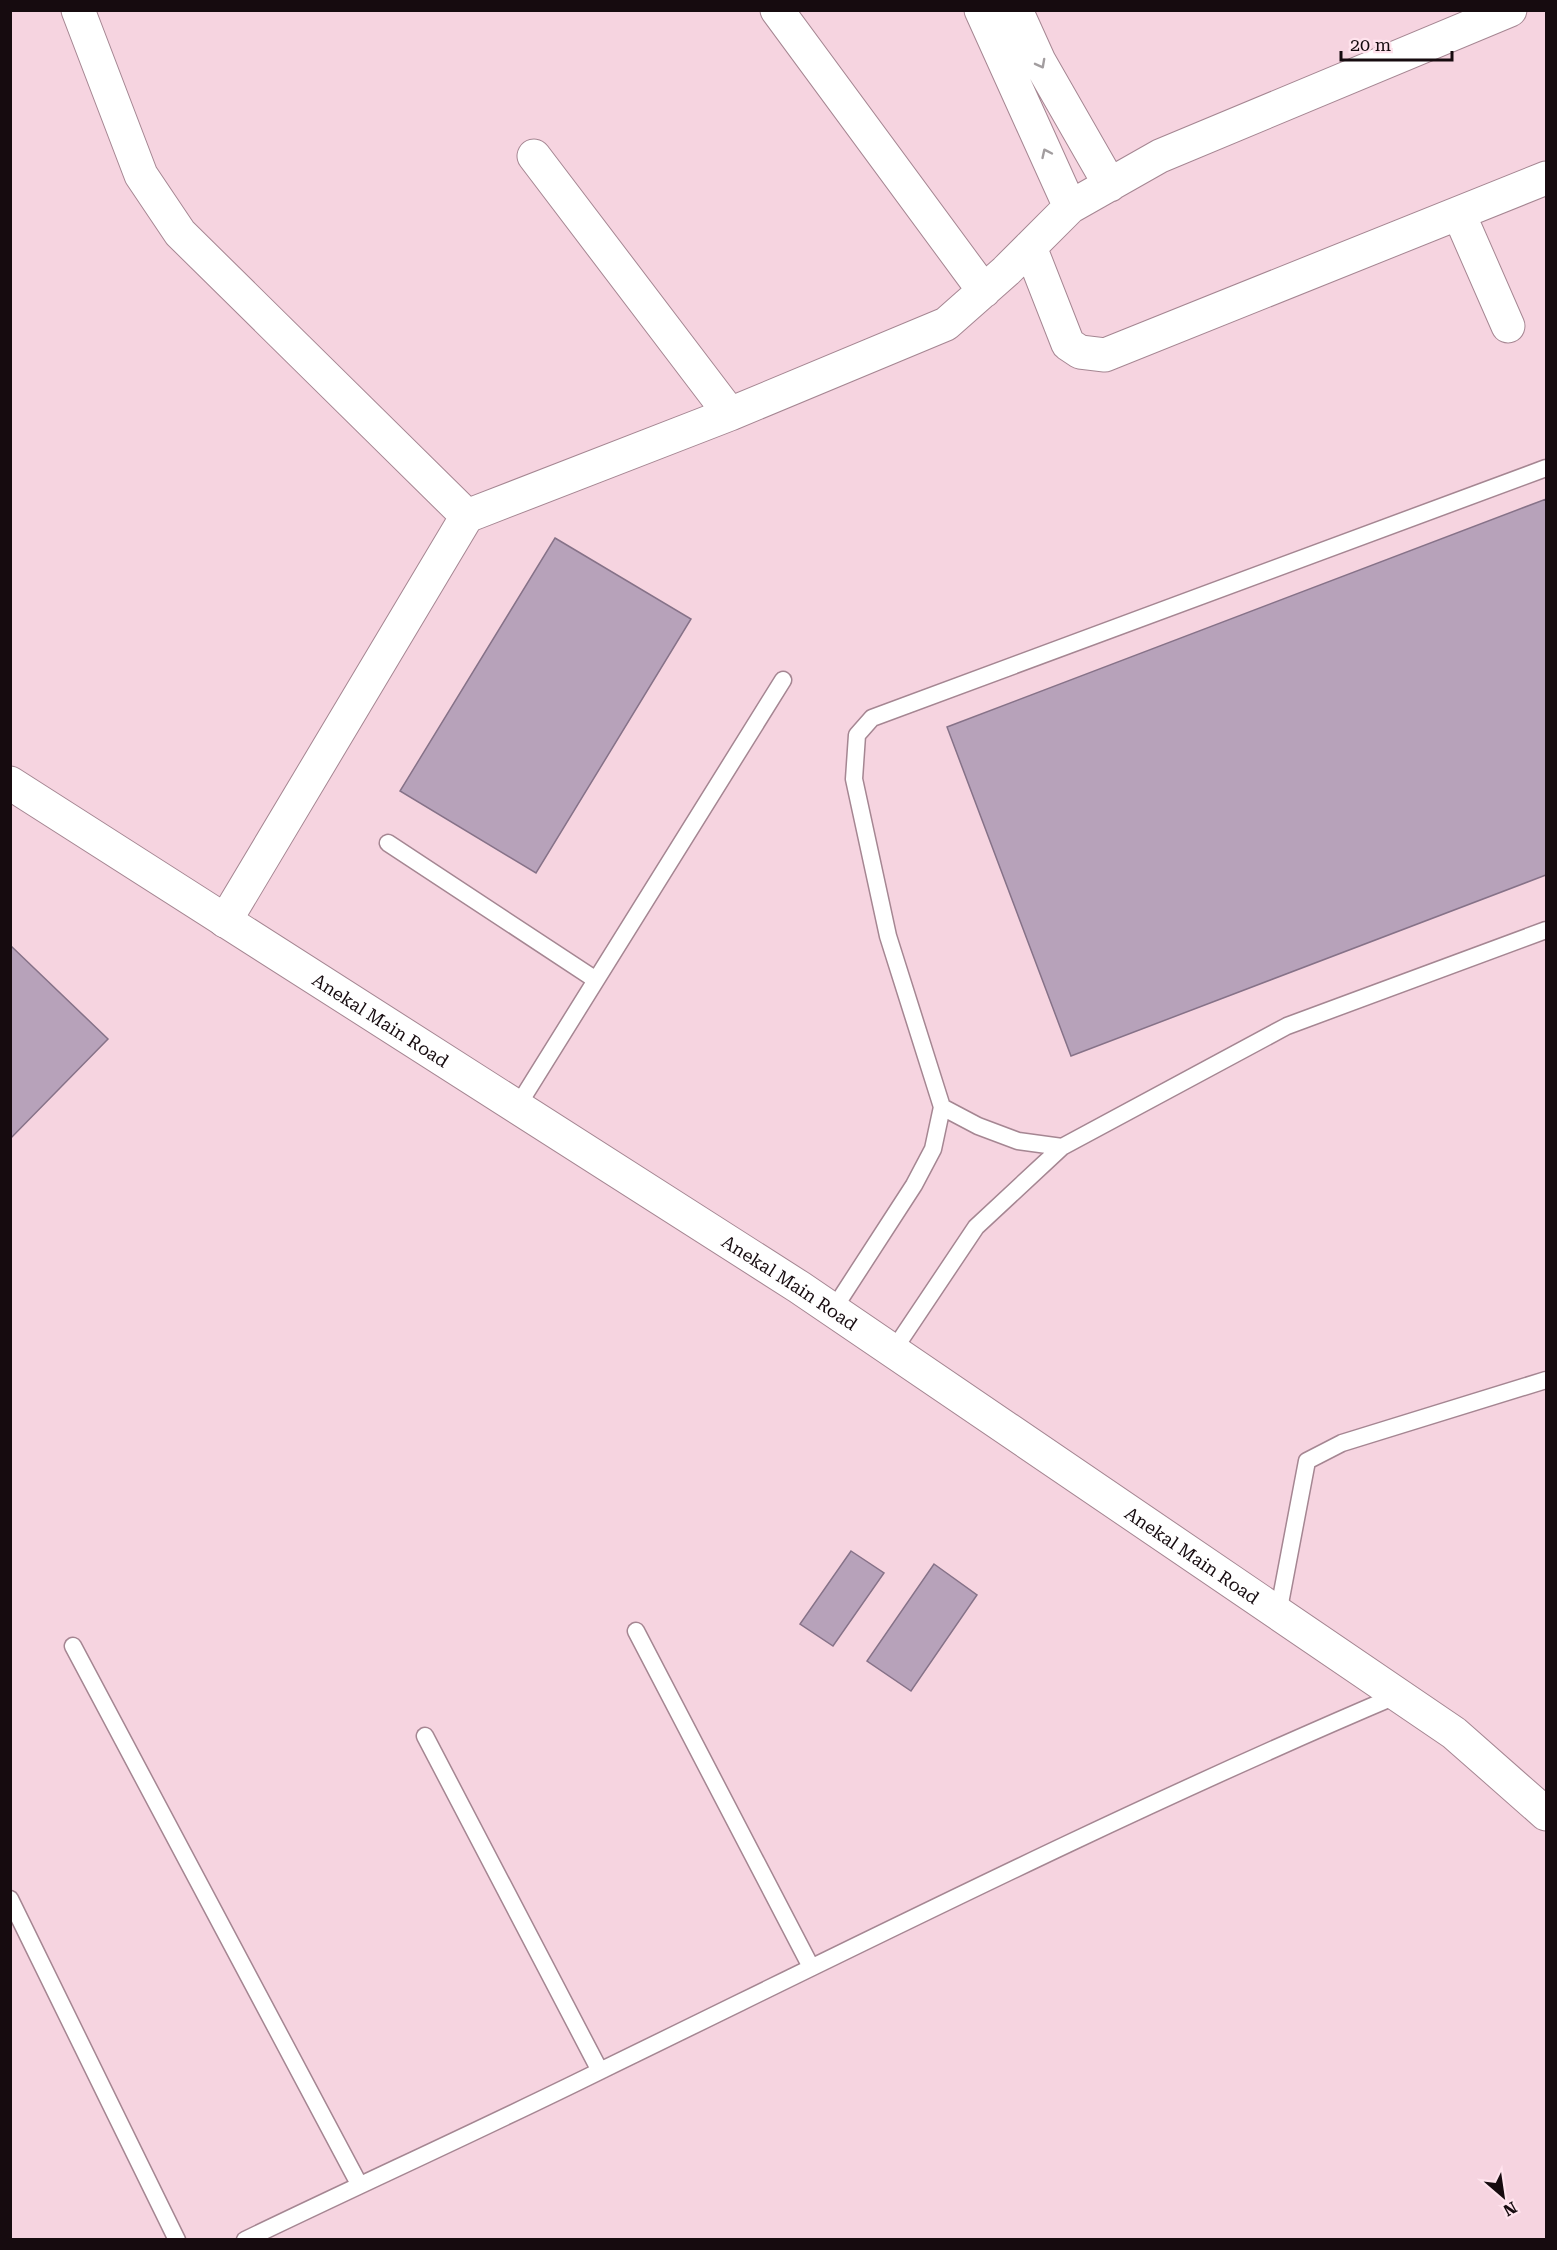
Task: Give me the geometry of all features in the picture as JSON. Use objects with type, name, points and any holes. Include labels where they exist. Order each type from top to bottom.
[{"type":"street","points":[[78,10],[141,174],[180,233],[467,516]]},
{"type":"street","points":[[777,10],[984,291]]},
{"type":"street","points":[[981,10],[1071,207]]},
{"type":"street","points":[[1016,10],[1039,61],[1110,185]]},
{"type":"street","points":[[225,921],[467,516],[730,414],[946,324],[1030,248],[1071,207],[1160,156],[1510,10]]},
{"type":"street","points":[[534,156],[730,414]]},
{"type":"street","points":[[1030,248],[1068,344],[1080,352],[1105,355],[1546,178]]},
{"type":"street","points":[[1459,214],[1508,326]]},
{"type":"street","name":"Anekal Main Road","points":[[10,783],[833,1310],[1454,1733],[1546,1814]]},
{"type":"lane","points":[[833,1310],[914,1185],[933,1149],[942,1107],[888,936],[854,779],[857,735],[872,718],[1546,468]]},
{"type":"lane","points":[[517,1107],[783,680]]},
{"type":"lane","points":[[388,843],[596,980]]},
{"type":"lane","points":[[893,1351],[976,1227],[1062,1147],[1287,1026],[1546,930]]},
{"type":"lane","points":[[942,1107],[978,1126],[1018,1141],[1062,1147]]},
{"type":"lane","points":[[1278,1614],[1307,1461],[1342,1443],[1546,1380]]},
{"type":"lane","points":[[636,1631],[811,1967]]},
{"type":"lane","points":[[73,1646],[359,2184]]},
{"type":"lane","points":[[245,2240],[1261,1753],[1398,1695]]},
{"type":"lane","points":[[425,1736],[600,2071]]},
{"type":"lane","points":[[10,1899],[177,2240]]},
{"type":"building","points":[[1546,499],[1546,875],[1071,1056],[947,727]]},
{"type":"building","points":[[555,538],[691,619],[536,873],[400,791]]},
{"type":"building","points":[[10,945],[108,1039],[10,1139]]},
{"type":"building","points":[[851,1551],[884,1573],[833,1646],[800,1624]]},
{"type":"building","points":[[934,1564],[977,1595],[911,1691],[867,1661]]}]
